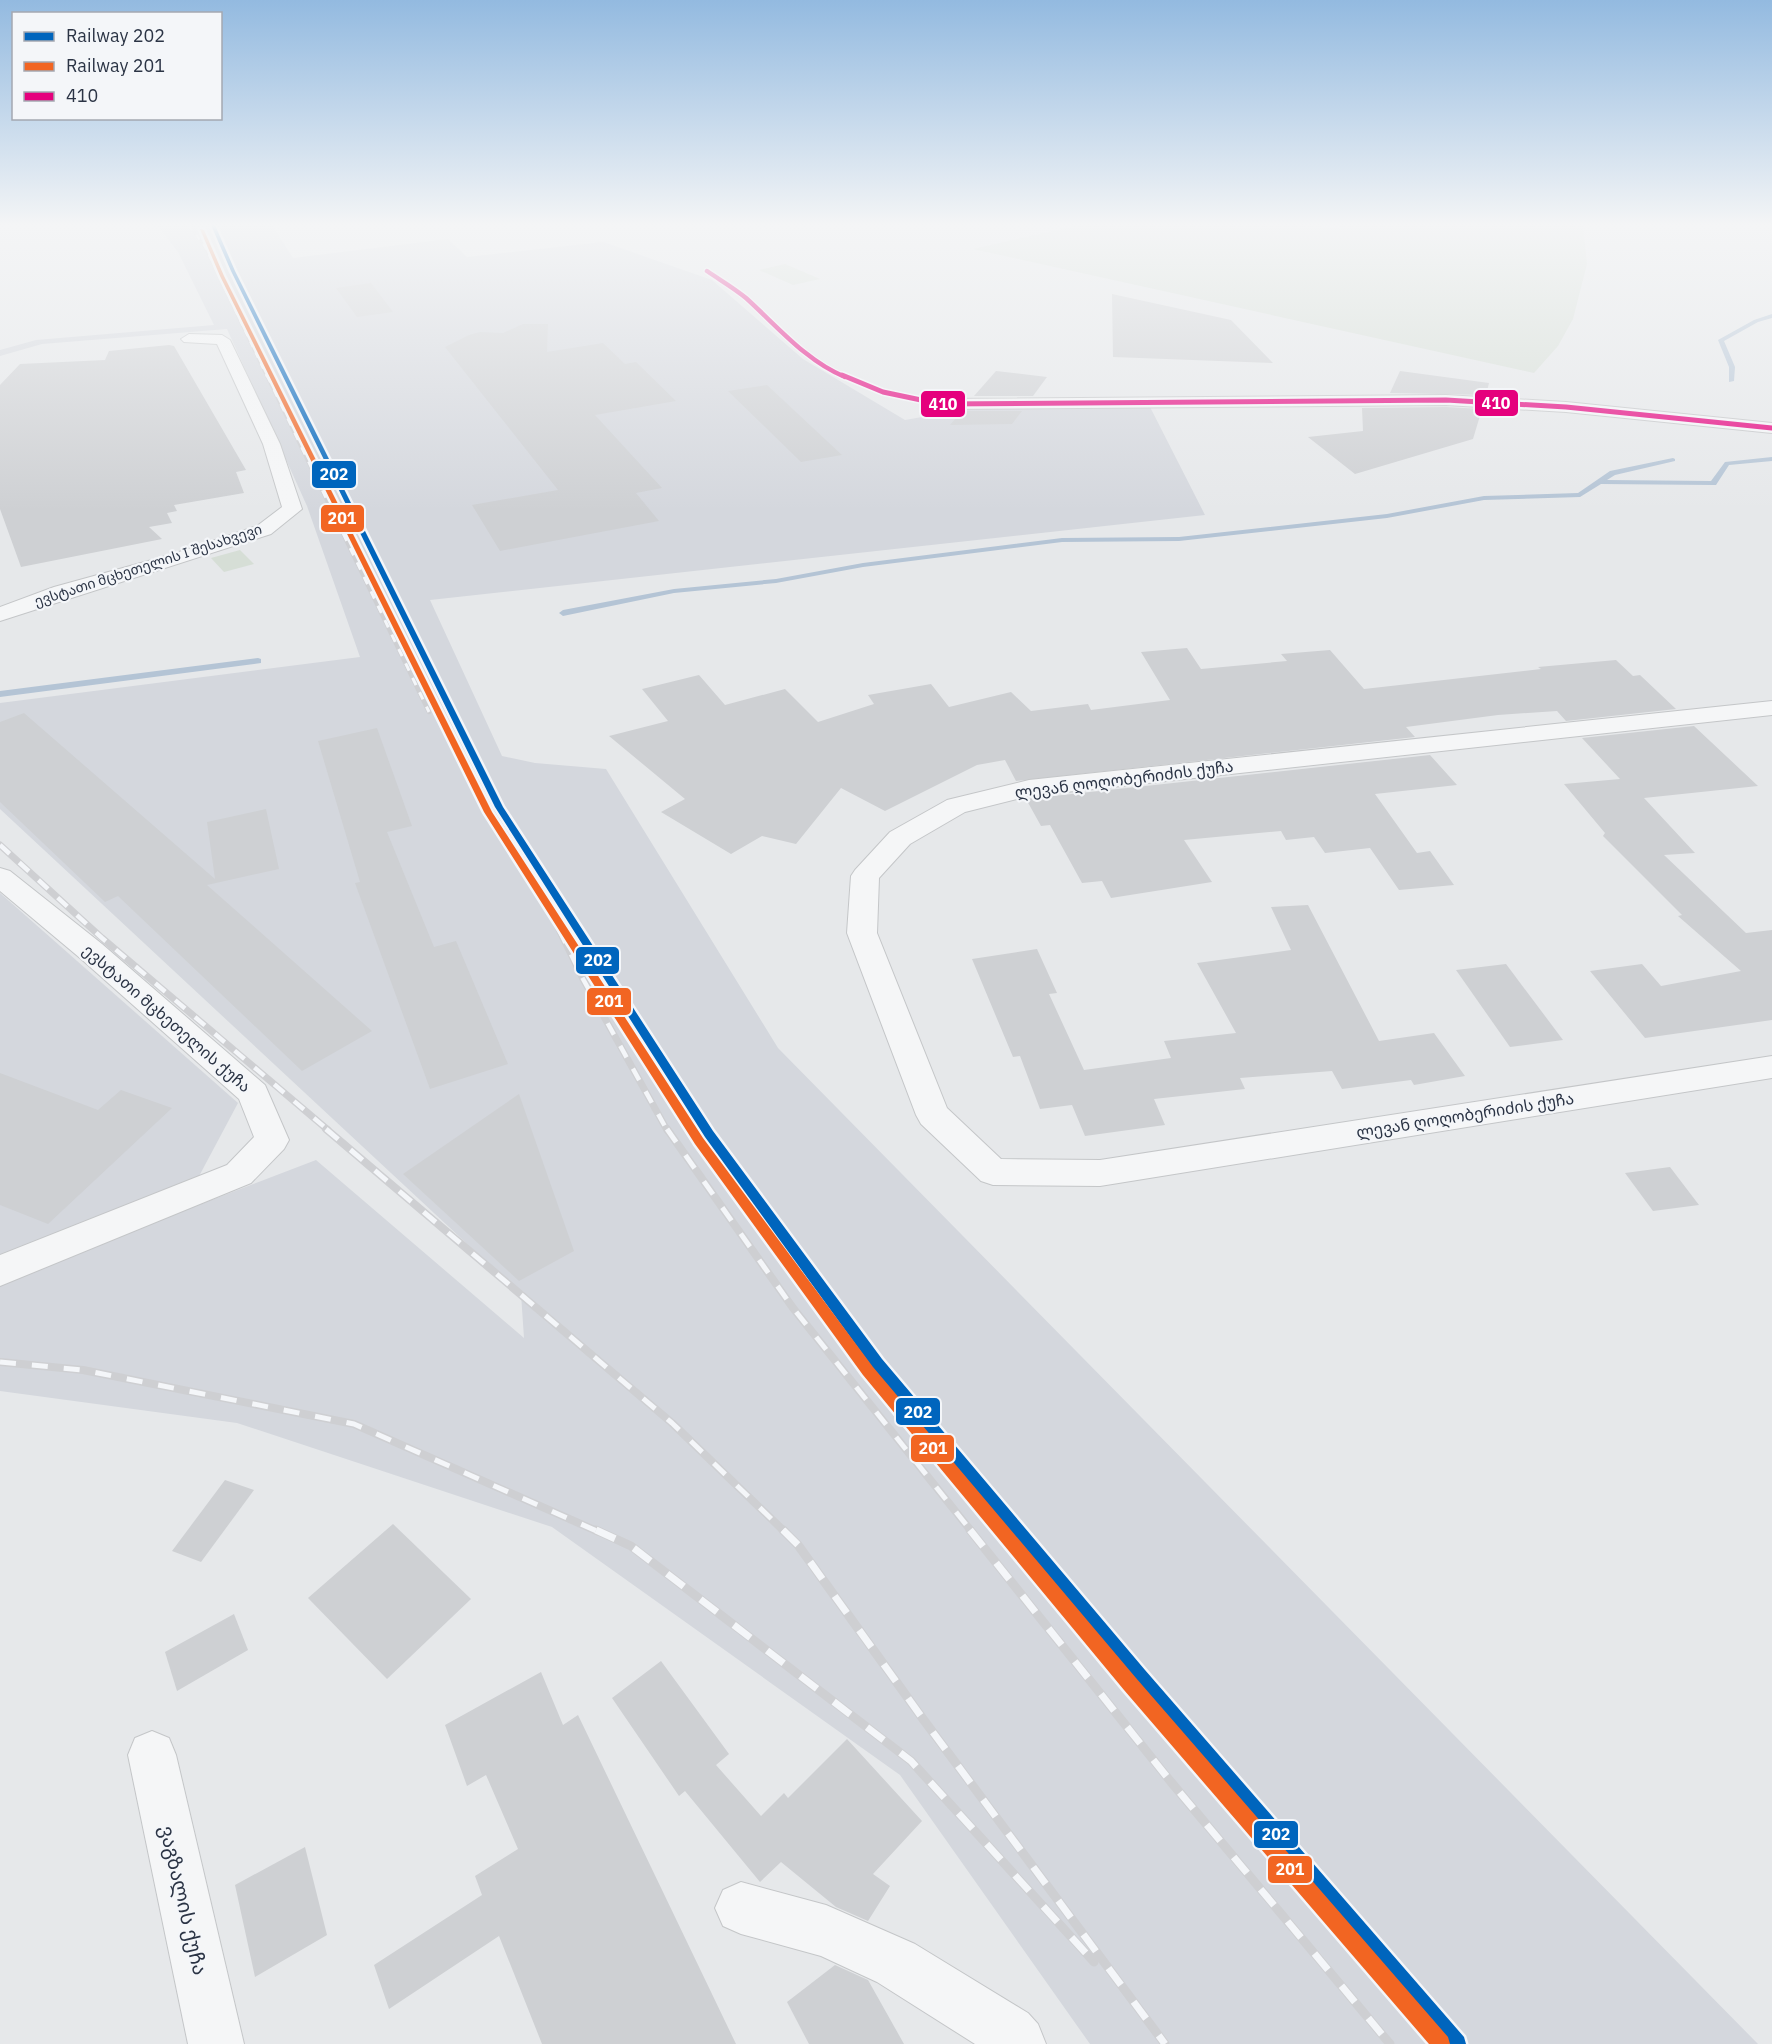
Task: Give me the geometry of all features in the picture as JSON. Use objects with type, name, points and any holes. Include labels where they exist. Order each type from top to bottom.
[{"type":"street","name":"ევსტათი მცხეთელის I შესახვევი","points":[[0,614],[62,592],[177,559],[264,530],[292,509],[287,485],[245,385],[222,340],[189,339]]},
{"type":"street","points":[[940,404],[1456,400],[1566,406],[1772,428]]},
{"type":"street","name":"ლევან ღოღობერიძის ქუჩა","points":[[1772,708],[1029,788],[956,806],[900,838],[866,876],[862,933],[933,1115],[993,1172],[1100,1173],[1772,1067]]},
{"type":"street","name":"ევსტათი მცხეთელის ქუჩა","points":[[0,877],[91,951],[253,1093],[272,1140],[239,1174],[0,1270]]},
{"type":"street","name":"ვაგზალის ქუჩა","points":[[152,1755],[216,2044]]},
{"type":"street","points":[[741,1908],[826,1930],[896,1963],[1008,2033],[1018,2044]]},
{"type":"shaded area","points":[[212,320],[759,320],[803,359],[905,420],[973,408],[1149,405],[1205,515],[430,600],[502,756],[535,763],[606,769],[778,1048],[1758,2044],[1090,2044],[900,1775],[552,1527],[237,1423],[0,1391],[0,1281],[316,1160],[524,1338],[521,1294],[0,809],[0,703],[360,657],[307,506],[227,329],[42,344],[0,356],[0,350],[36,340],[214,325]]},
{"type":"shaded area","points":[[1296,320],[1572,320],[1558,346],[1534,373]]},
{"type":"shaded area","points":[[240,550],[254,564],[224,572],[211,558]]},
{"type":"shaded area","points":[[0,893],[238,1103],[197,1180],[0,1257]]},
{"type":"building","points":[[1112,320],[1231,320],[1273,363],[1113,357]]},
{"type":"building","points":[[523,324],[548,324],[547,352],[603,343],[625,364],[636,362],[676,401],[595,415],[662,488],[636,493],[659,521],[500,551],[472,505],[558,490],[445,347],[469,335],[480,332],[503,333]]},
{"type":"building","points":[[174,346],[246,470],[236,472],[244,493],[174,505],[177,511],[167,513],[172,523],[149,527],[162,539],[21,567],[0,509],[0,385],[20,364],[105,360],[109,351]]},
{"type":"building","points":[[996,371],[1047,377],[1033,396],[974,396]]},
{"type":"building","points":[[1400,371],[1489,383],[1486,395],[1390,393]]},
{"type":"building","points":[[767,385],[842,455],[801,462],[728,391]]},
{"type":"building","points":[[1362,408],[1482,409],[1473,439],[1355,474],[1308,437],[1363,431]]},
{"type":"building","points":[[962,411],[1022,411],[1012,424],[950,425]]},
{"type":"building","points":[[1187,648],[1201,669],[1287,661],[1281,654],[1330,650],[1364,689],[1541,669],[1538,667],[1616,660],[1633,676],[1640,675],[1676,709],[1566,721],[1557,711],[1498,715],[1406,727],[1415,737],[1016,781],[1005,760],[977,765],[885,811],[841,788],[796,844],[762,836],[731,854],[661,812],[685,799],[609,736],[668,721],[642,689],[699,675],[725,705],[785,689],[818,722],[874,704],[868,695],[931,684],[949,707],[1011,692],[1031,711],[1088,704],[1091,710],[1170,700],[1141,652]]},
{"type":"building","points":[[24,713],[215,879],[207,822],[266,809],[279,869],[207,885],[372,1031],[302,1071],[118,896],[105,902],[0,802],[0,722]]},
{"type":"building","points":[[1694,726],[1758,786],[1644,798],[1695,853],[1664,855],[1746,933],[1772,930],[1772,1020],[1645,1038],[1590,971],[1642,964],[1661,986],[1741,971],[1678,916],[1682,915],[1603,836],[1605,833],[1564,784],[1620,779],[1582,738]]},
{"type":"building","points":[[377,728],[412,826],[387,832],[434,947],[456,941],[508,1064],[430,1089],[355,883],[360,882],[318,741]]},
{"type":"building","points":[[1430,755],[1457,785],[1375,794],[1417,853],[1430,851],[1454,885],[1399,890],[1370,848],[1325,853],[1314,837],[1286,840],[1281,831],[1184,840],[1212,882],[1111,898],[1102,881],[1082,883],[1050,825],[1041,826],[1026,799]]},
{"type":"building","points":[[1308,905],[1379,1041],[1434,1033],[1465,1076],[1414,1085],[1411,1080],[1342,1089],[1332,1071],[1240,1078],[1245,1089],[1154,1099],[1165,1125],[1085,1136],[1072,1105],[1040,1109],[1020,1056],[1013,1057],[972,959],[1037,949],[1057,993],[1049,994],[1084,1070],[1171,1058],[1164,1041],[1236,1033],[1197,963],[1291,950],[1271,907]]},
{"type":"building","points":[[1506,964],[1563,1040],[1510,1047],[1456,970]]},
{"type":"building","points":[[0,1073],[98,1110],[121,1090],[172,1108],[48,1224],[0,1205]]},
{"type":"building","points":[[519,1094],[574,1251],[519,1281],[403,1174]]},
{"type":"building","points":[[1670,1167],[1699,1205],[1653,1211],[1625,1173]]},
{"type":"building","points":[[225,1480],[254,1490],[201,1562],[172,1551]]},
{"type":"building","points":[[393,1524],[471,1599],[387,1679],[308,1598]]},
{"type":"building","points":[[234,1614],[248,1650],[177,1691],[165,1652]]},
{"type":"building","points":[[661,1661],[729,1754],[716,1765],[761,1816],[784,1793],[788,1798],[847,1739],[922,1821],[873,1874],[890,1886],[868,1921],[836,1907],[781,1862],[760,1882],[685,1791],[679,1796],[612,1698]]},
{"type":"building","points":[[541,1672],[563,1725],[578,1715],[736,2044],[542,2044],[499,1936],[389,2009],[374,1965],[482,1895],[475,1876],[518,1849],[486,1775],[467,1786],[445,1725]]},
{"type":"building","points":[[305,1847],[327,1935],[255,1977],[235,1885]]},
{"type":"building","points":[[835,1965],[868,1980],[904,2044],[809,2044],[787,2002]]},
{"type":"waterway","points":[[1731,381],[1732,367],[1721,340],[1758,320]]},
{"type":"waterway","points":[[1601,482],[1713,483],[1727,463],[1772,459]]},
{"type":"waterway","points":[[563,613],[674,591],[776,581],[863,565],[1062,540],[1179,539],[1387,516],[1484,498],[1580,495],[1613,473],[1673,460]]},
{"type":"waterway","points":[[0,694],[258,661]]},
{"type":"railway","points":[[240,320],[267,377]]},
{"type":"railway","points":[[267,375],[429,712]]},
{"type":"railway","points":[[499,807],[503,816]]},
{"type":"railway","points":[[503,814],[583,979],[667,1130]]},
{"type":"railway","points":[[0,845],[102,938],[328,1130]]},
{"type":"railway","points":[[326,1129],[672,1423],[785,1532]]},
{"type":"railway","points":[[667,1129],[793,1308],[972,1532]]},
{"type":"railway","points":[[0,1362],[83,1370],[354,1424],[599,1532]]},
{"type":"railway","points":[[596,1530],[631,1546],[911,1761],[1094,1962]]},
{"type":"railway","points":[[970,1530],[1171,1782],[1390,2044]]},
{"type":"railway","points":[[785,1532],[798,1545],[923,1719],[1165,2044]]},
{"type":"rail line","name":"201","points":[[244,320],[488,812],[699,1141],[868,1371],[1130,1684],[1441,2044]]},
{"type":"rail line","name":"202","points":[[258,320],[499,807],[709,1134],[877,1363],[1139,1676],[1457,2044]]},
{"type":"transit line","name":"410","points":[[770,320],[803,351],[829,370],[883,392],[940,404],[1446,400],[1566,407],[1772,428]]}]
